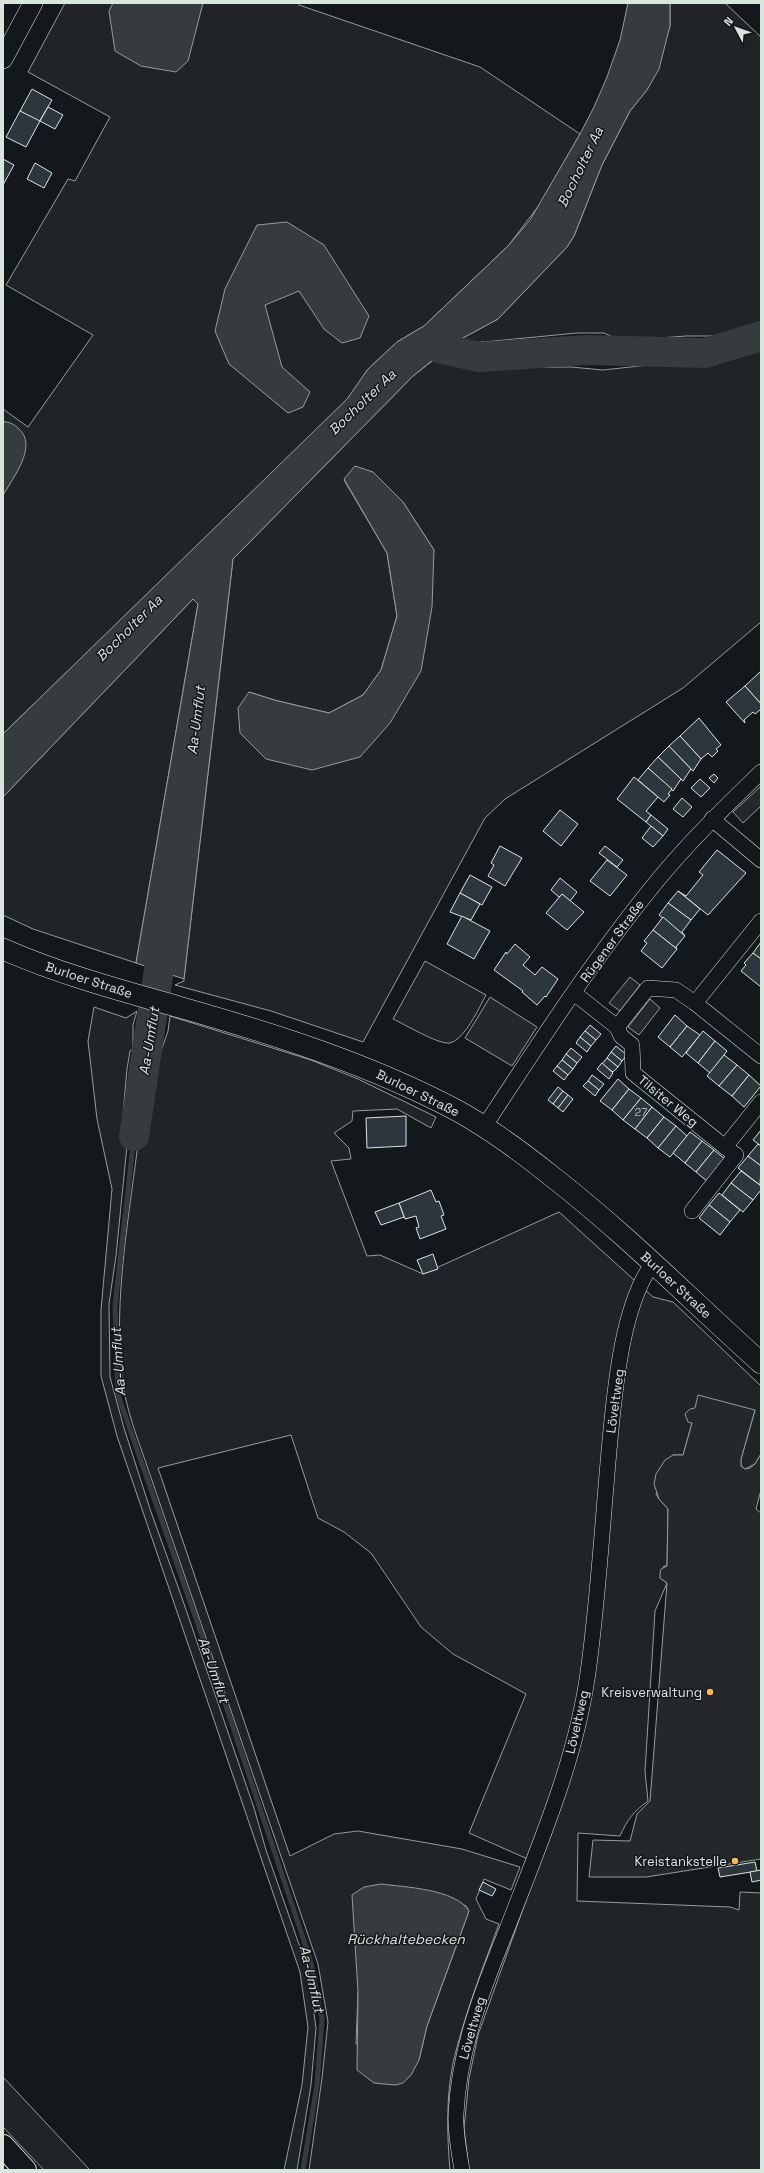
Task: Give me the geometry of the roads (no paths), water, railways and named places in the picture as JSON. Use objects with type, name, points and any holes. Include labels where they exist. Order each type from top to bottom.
[{"type":"main road","name":"Burloer Straße","points":[[3,949],[33,962],[114,990],[179,1007],[328,1054],[377,1073],[444,1104],[484,1127],[532,1161],[594,1210],[761,1363]]},
{"type":"main road","points":[[3,2146],[25,2170]]},
{"type":"street","points":[[3,59],[33,3]]},
{"type":"street","name":"Rügener Straße","points":[[484,1127],[574,993],[657,881],[712,819],[761,772]]},
{"type":"street","points":[[712,819],[761,860]]},
{"type":"street","points":[[695,1003],[761,921]]},
{"type":"street","points":[[617,1027],[648,988],[676,990],[695,1003],[761,1056]]},
{"type":"street","name":"Tilsiter Weg","points":[[574,993],[617,1027],[621,1036],[632,1046],[633,1073],[736,1156],[692,1211]]},
{"type":"street","points":[[725,1147],[761,1102]]},
{"type":"street","name":"Löveltweg","points":[[462,2170],[455,2117],[460,2075],[470,2030],[484,1986],[564,1776],[580,1720],[589,1665],[616,1384],[634,1297],[645,1274],[653,1264]]},
{"type":"water","points":[[113,3],[203,3],[188,61],[176,72],[141,66],[115,51],[109,11]]},
{"type":"water","name":"Bocholter Aa","points":[[628,3],[670,3],[670,26],[659,69],[647,90],[630,111],[602,165],[574,236],[567,247],[498,319],[461,339],[454,345],[484,342],[475,368],[439,355],[413,376],[233,559],[184,979],[136,963],[198,604],[193,599],[3,797],[3,734],[347,399],[368,369],[397,342],[424,326],[508,246],[530,220],[594,107],[607,77],[620,40]]},
{"type":"water","points":[[287,222],[324,245],[369,316],[360,338],[342,343],[324,329],[299,291],[265,305],[282,367],[310,392],[303,407],[288,413],[229,364],[215,331],[225,289],[257,225]]},
{"type":"water","points":[[3,422],[16,426],[24,436],[26,444],[22,462],[3,495]]},
{"type":"water","points":[[355,466],[373,472],[403,502],[434,550],[432,607],[421,671],[390,723],[360,757],[312,770],[266,759],[240,733],[238,708],[249,692],[274,700],[329,713],[363,695],[381,670],[397,616],[387,553],[344,479]]},
{"type":"water","name":"Rückhaltebecken","points":[[381,1884],[429,1890],[453,1898],[469,1911],[427,2026],[419,2060],[411,2075],[403,2083],[395,2085],[374,2083],[357,2070],[358,1992],[352,1895],[364,1887]]},
{"type":"waterway","points":[[439,348],[479,357],[586,350],[705,353],[761,336]]},
{"type":"waterway","name":"Aa-Umflut","points":[[134,1136],[165,930]]},
{"type":"waterway","name":"Aa-Umflut","points":[[134,1136],[115,1306],[118,1395],[217,1679],[310,1959],[322,2019],[317,2085],[303,2170]]},
{"type":"place","name":"Kreisverwaltung","points":[[710,1692]]},
{"type":"place","name":"Kreistankstelle","points":[[735,1861]]}]
